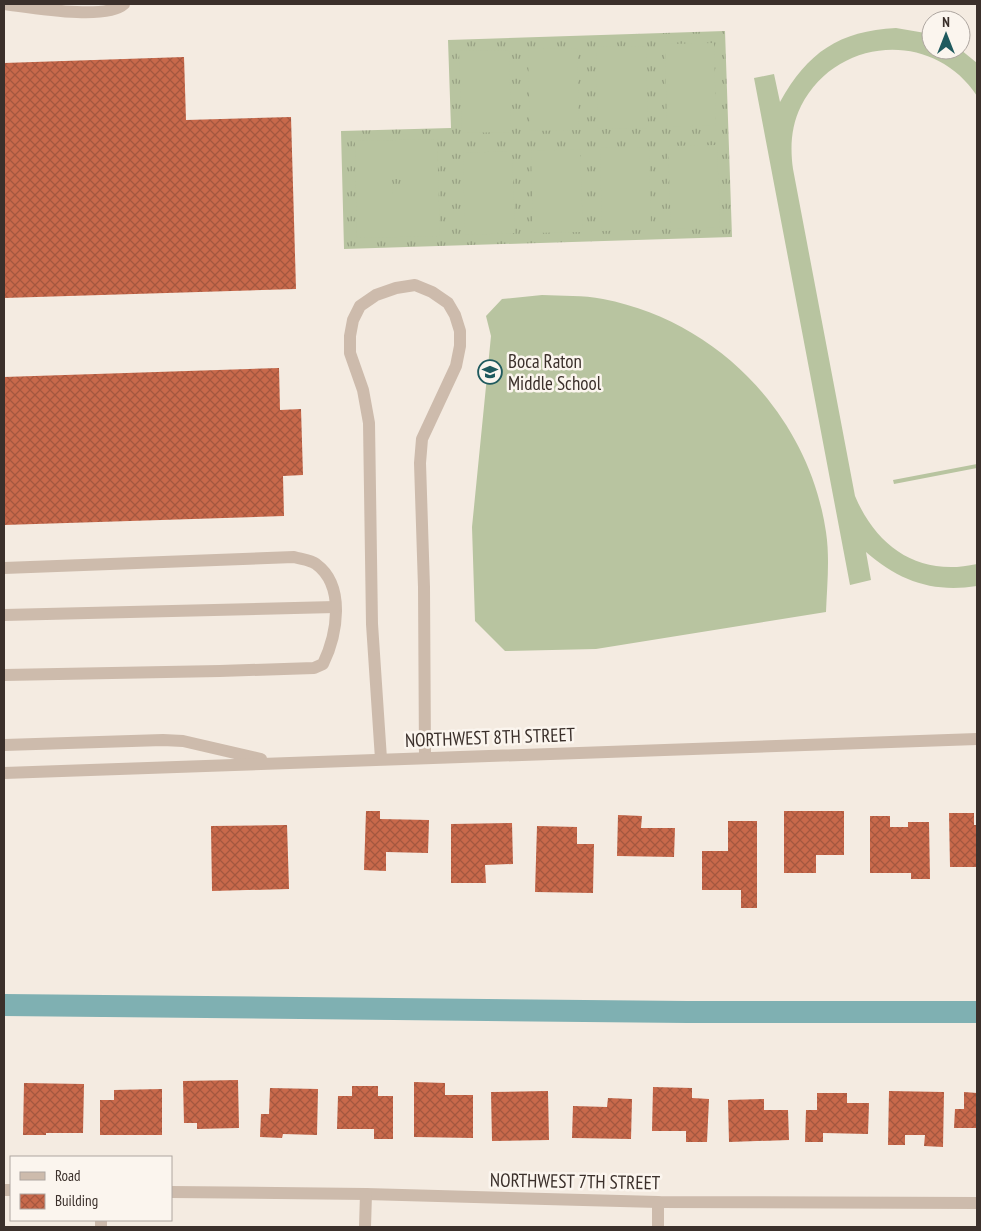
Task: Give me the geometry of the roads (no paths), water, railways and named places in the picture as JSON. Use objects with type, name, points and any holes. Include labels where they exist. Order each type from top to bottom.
[{"type":"street","points":[[4,4],[90,13],[120,8],[124,4]]},
{"type":"street","points":[[381,759],[372,624],[369,423],[363,390],[350,353],[350,336],[353,320],[360,306],[376,295],[396,288],[415,286],[432,292],[448,302],[460,331],[460,346],[456,366],[422,439],[420,463],[424,587],[425,758]]},
{"type":"street","points":[[4,568],[294,557],[315,563],[329,577],[334,592],[335,607],[334,629],[329,652],[323,664],[314,668],[4,675]]},
{"type":"street","points":[[4,615],[335,607]]},
{"type":"street","name":"NORTHWEST 8TH STREET","points":[[4,773],[977,739]]},
{"type":"street","points":[[4,745],[177,740],[278,763]]},
{"type":"street","name":"NORTHWEST 7TH STREET","points":[[172,1192],[366,1194],[658,1202],[977,1203]]},
{"type":"street","points":[[365,1227],[366,1194]]},
{"type":"street","points":[[658,1202],[658,1227]]},
{"type":"waterway","points":[[4,1005],[687,1012],[977,1012]]},
{"type":"place","name":"Boca Raton Middle School","points":[[490,372]]}]
